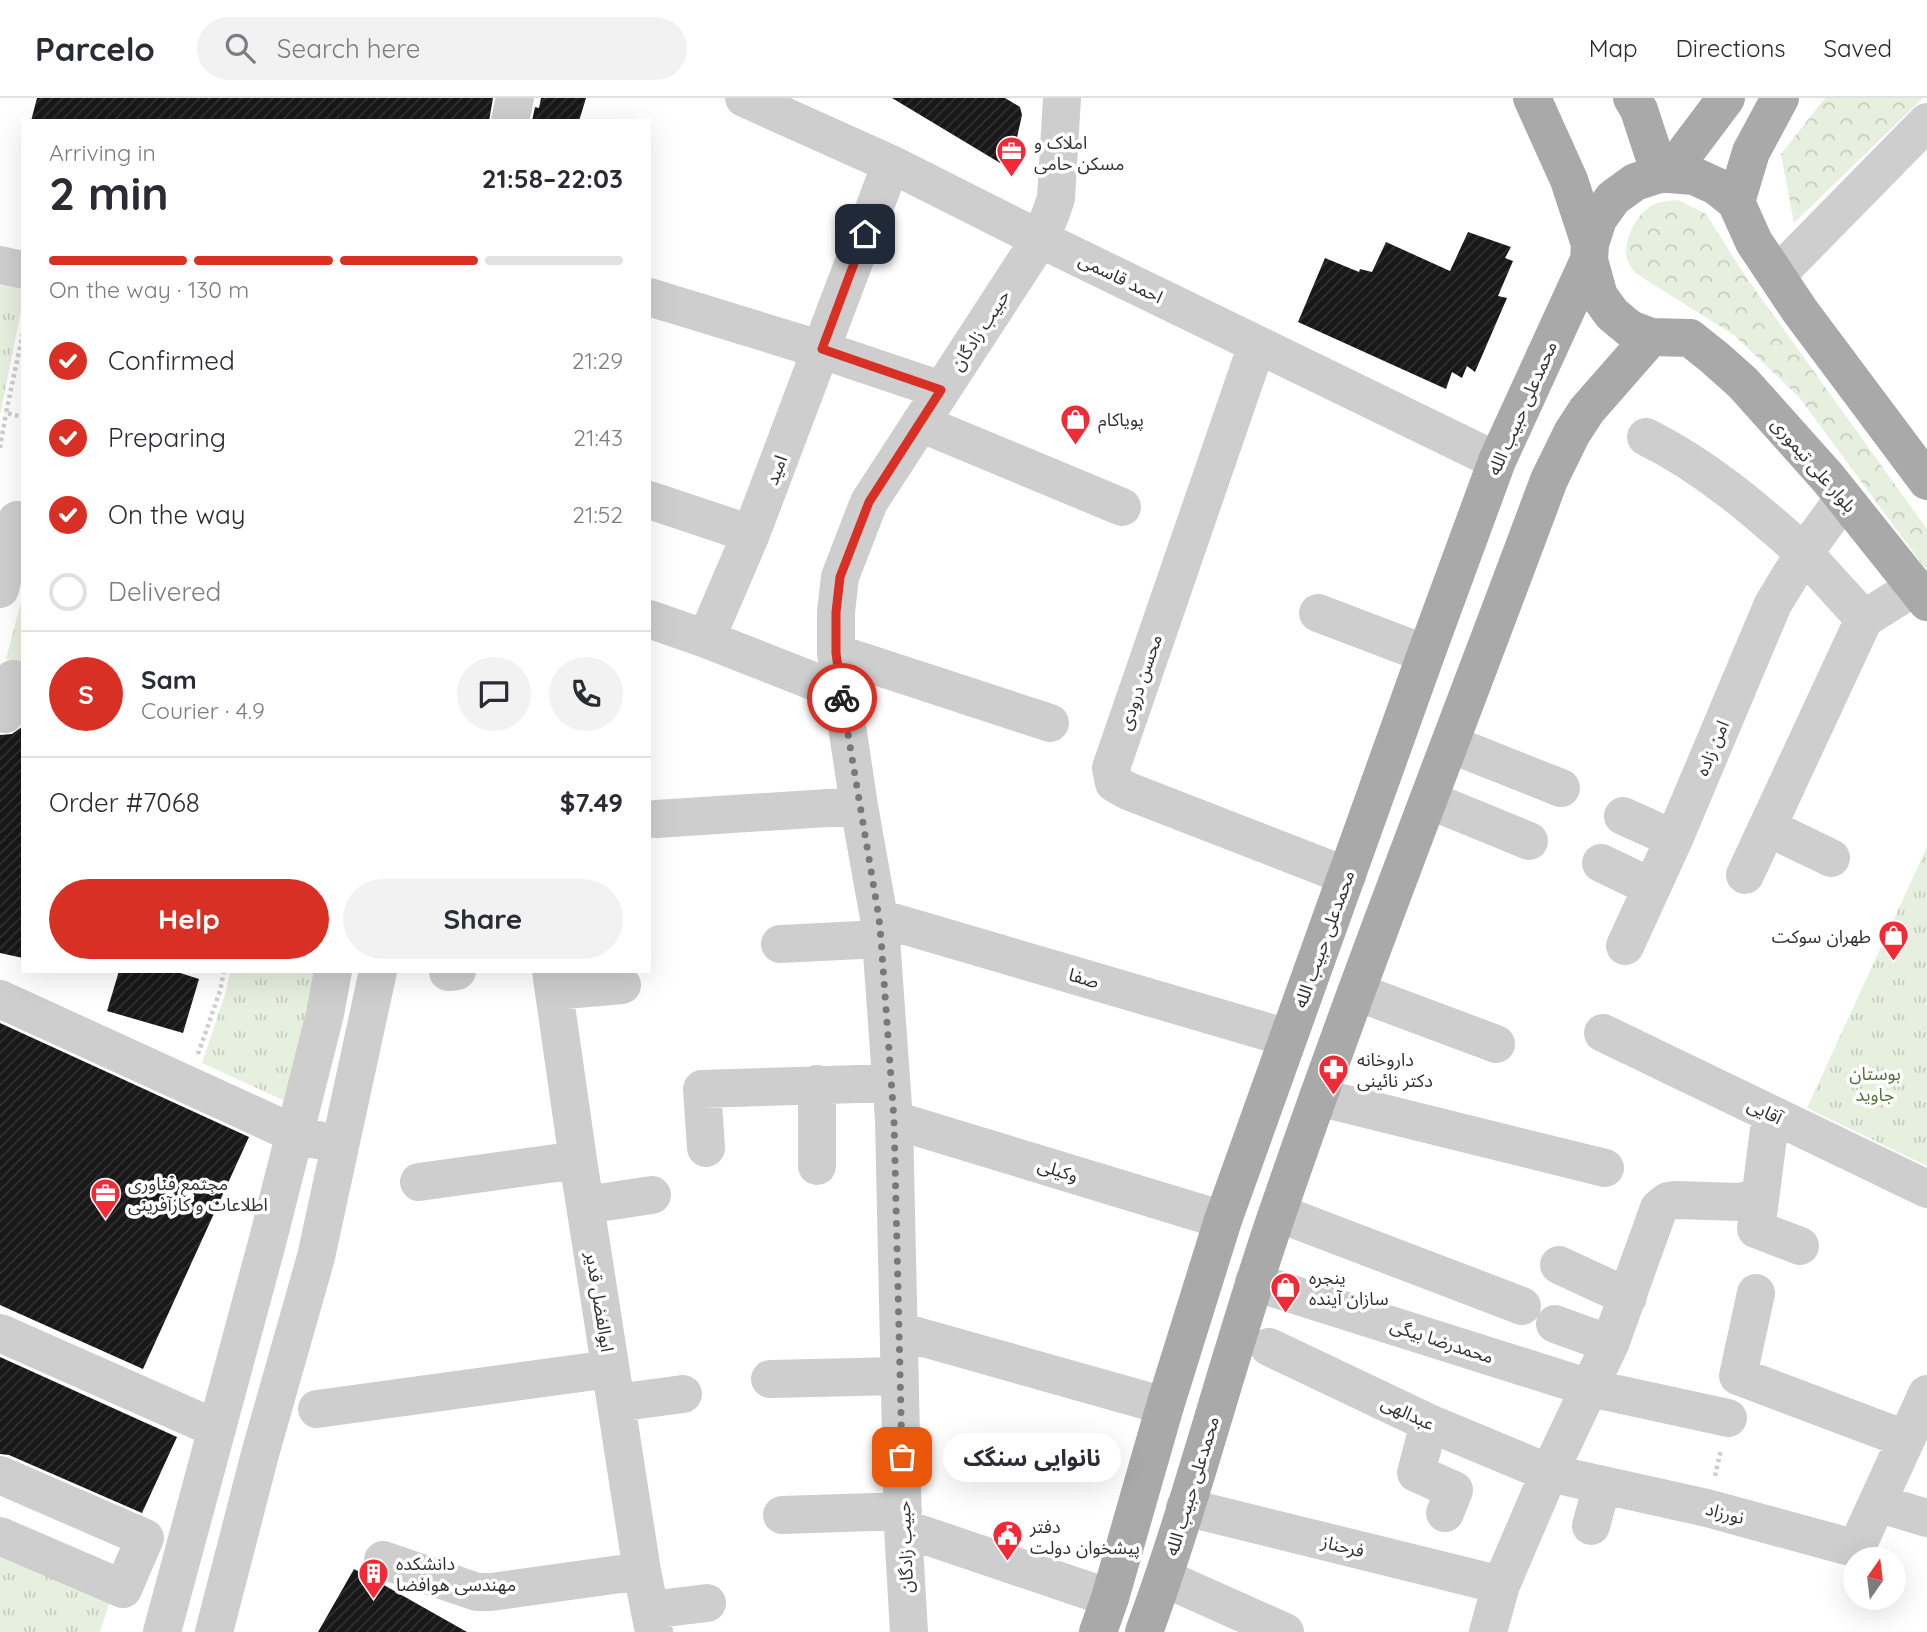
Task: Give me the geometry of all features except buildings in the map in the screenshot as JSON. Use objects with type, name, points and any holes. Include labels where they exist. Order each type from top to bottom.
[{"type":"main road","points":[[1532,98],[1569,180],[1599,296],[1612,314],[1630,329],[1651,337]]},
{"type":"main road","points":[[1632,98],[1665,174]]},
{"type":"main road","points":[[1665,174],[1726,98]]},
{"type":"main road","points":[[1736,202],[1751,152],[1780,98]]},
{"type":"main road","points":[[1665,174],[1694,176],[1716,186],[1736,202],[1754,242],[1800,311],[1927,481]]},
{"type":"main road","name":"محمدعلی حبیب الله","points":[[1104,1615],[1223,1220],[1496,460],[1589,252],[1598,219],[1614,198],[1635,182],[1665,174]]},
{"type":"main road","name":"محمدعلی حبیب الله","points":[[1144,1632],[1164,1578],[1254,1282],[1318,1097],[1549,480],[1572,433],[1587,410],[1651,337]]},
{"type":"main road","name":"بلوار علی تیموری","points":[[1651,337],[1690,338],[1743,383],[1844,498],[1921,594]]},
{"type":"main road","points":[[1444,604],[1495,624]]},
{"type":"street","points":[[510,119],[515,98]]},
{"type":"street","name":"احمد قاسمی","points":[[744,98],[891,164],[1496,460]]},
{"type":"street","name":"حبیب زادگان","points":[[909,1632],[903,1520],[892,1101],[880,928],[841,692],[836,653],[836,612],[840,577],[869,502],[1040,239],[1056,198],[1054,102]]},
{"type":"street","points":[[1777,275],[1927,121]]},
{"type":"street","name":"امید","points":[[706,639],[751,534],[891,164]]},
{"type":"street","points":[[0,265],[21,270]]},
{"type":"street","points":[[651,298],[822,349],[941,390]]},
{"type":"street","name":"محسن درودی","points":[[1257,345],[1111,768],[1114,783],[1128,791],[1347,876]]},
{"type":"street","points":[[920,423],[1122,507]]},
{"type":"street","points":[[1646,437],[1671,449],[1736,494],[1804,553],[1864,619]]},
{"type":"street","name":"امن زاده","points":[[1625,946],[1674,839],[1773,604],[1804,553],[1844,498]]},
{"type":"street","points":[[651,501],[751,534]]},
{"type":"street","points":[[0,589],[17,520],[21,521]]},
{"type":"street","points":[[1745,875],[1864,619],[1921,594]]},
{"type":"street","points":[[1318,613],[1426,654]]},
{"type":"street","points":[[651,620],[841,692]]},
{"type":"street","points":[[836,653],[1050,723]]},
{"type":"street","points":[[0,713],[5,714],[13,679],[21,681]]},
{"type":"street","points":[[1450,744],[1561,788]]},
{"type":"street","points":[[1429,800],[1529,841]]},
{"type":"street","points":[[656,819],[859,806]]},
{"type":"street","points":[[1623,816],[1674,839]]},
{"type":"street","points":[[1768,827],[1831,858]]},
{"type":"street","points":[[1601,863],[1651,887]]},
{"type":"street","name":"صفا","points":[[780,944],[880,928],[1289,1038]]},
{"type":"street","points":[[162,1632],[295,1134],[333,973]]},
{"type":"street","points":[[214,1632],[260,1454],[316,1257],[377,973]]},
{"type":"street","points":[[552,981],[622,985]]},
{"type":"street","name":"ابوالفضل قدیر","points":[[552,981],[613,1386],[652,1621]]},
{"type":"street","points":[[1357,992],[1496,1044]]},
{"type":"street","points":[[0,999],[295,1134],[340,1147]]},
{"type":"street","name":"آقایی","points":[[1602,1033],[1927,1189]]},
{"type":"street","points":[[817,1084],[817,1166]]},
{"type":"street","name":"وکیلی","points":[[706,1148],[702,1089],[817,1084],[892,1101],[1223,1220]]},
{"type":"street","points":[[1318,1097],[1605,1168]]},
{"type":"street","points":[[1771,1114],[1756,1229],[1800,1246]]},
{"type":"street","points":[[419,1182],[578,1160]]},
{"type":"street","points":[[1488,1632],[1501,1585],[1609,1344],[1658,1208],[1675,1200],[1748,1201],[1761,1192]]},
{"type":"street","points":[[585,1205],[652,1195]]},
{"type":"street","points":[[1278,1213],[1522,1306]]},
{"type":"street","points":[[1559,1265],[1628,1297]]},
{"type":"street","name":"محمدرضا بیگی","points":[[1254,1282],[1590,1388],[1728,1418]]},
{"type":"street","points":[[1756,1293],[1738,1376],[1905,1439]]},
{"type":"street","points":[[1555,1324],[1609,1344]]},
{"type":"street","points":[[899,1331],[1165,1406]]},
{"type":"street","points":[[0,1333],[217,1429]]},
{"type":"street","name":"عبدالهی","points":[[1269,1347],[1429,1423],[1549,1473]]},
{"type":"street","points":[[770,1379],[900,1376]]},
{"type":"street","points":[[317,1409],[613,1386],[683,1395]]},
{"type":"street","name":"نورزاد","points":[[1549,1473],[1707,1507],[1846,1546],[1853,1545],[1861,1538],[1927,1394]]},
{"type":"street","points":[[1429,1423],[1416,1473],[1454,1490],[1446,1513]]},
{"type":"street","points":[[0,1475],[145,1538],[123,1589],[0,1536]]},
{"type":"street","points":[[1591,1525],[1602,1485]]},
{"type":"street","points":[[1877,1503],[1927,1518]]},
{"type":"street","name":"فرحناز","points":[[1185,1507],[1501,1585]]},
{"type":"street","points":[[782,1515],[903,1520],[1104,1615]]},
{"type":"street","points":[[383,1560],[477,1592],[642,1571]]},
{"type":"street","points":[[1164,1578],[1285,1632]]},
{"type":"street","points":[[652,1621],[707,1603]]},
{"type":"path","points":[[0,448],[21,342]]},
{"type":"path","points":[[6,413],[21,417]]},
{"type":"path","points":[[188,1085],[220,991],[223,973]]},
{"type":"green space","points":[[1825,98],[1923,98],[1794,223],[1781,154]]},
{"type":"green space","points":[[1678,200],[1706,214],[1744,274],[1927,529],[1927,571],[1799,397],[1734,335],[1635,273],[1626,252],[1635,222],[1654,204]]},
{"type":"green space","points":[[0,285],[21,290],[21,311],[0,415]]},
{"type":"green space","points":[[21,603],[21,663],[6,659]]},
{"type":"green space","name":"بوستان جاوید","points":[[1927,847],[1927,1166],[1807,1108]]},
{"type":"green space","points":[[230,973],[326,973],[296,1106],[202,1063]]},
{"type":"green space","points":[[0,1547],[111,1598],[100,1632],[0,1632]]},
{"type":"way so far","points":[[842,698],[881,939],[894,1120],[902,1457]]},
{"type":"place","name":"املاک و مسکن حامی","points":[[1011,179]]},
{"type":"place","name":"پویاکام","points":[[1075,446]]},
{"type":"place","name":"طهران سوکت","points":[[1894,963]]},
{"type":"place","name":"داروخانه دکتر نائینی","points":[[1334,1096]]},
{"type":"place","name":"مجتمع فناوری اطلاعات و کارآفرینی","points":[[105,1220]]},
{"type":"place","name":"پنجره سازان آینده","points":[[1286,1314]]},
{"type":"place","name":"نانوایی سنگک","points":[[902,1457]]},
{"type":"place","name":"دفتر پیشخوان دولت","points":[[1007,1563]]},
{"type":"place","name":"دانشکده مهندسی هوافضا","points":[[373,1600]]},
{"type":"route","points":[[842,698],[836,653],[836,612],[840,577],[869,502],[941,390],[822,349],[865,234]]}]
